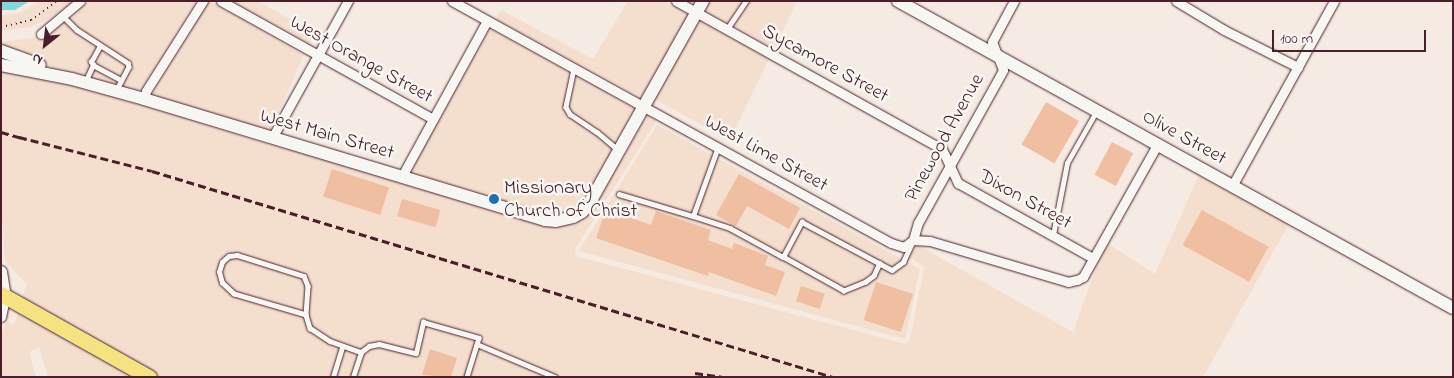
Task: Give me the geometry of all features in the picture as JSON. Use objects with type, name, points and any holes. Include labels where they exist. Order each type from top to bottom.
[{"type":"main road","name":"Olive Street","points":[[898,1],[1453,308]]},
{"type":"main road","points":[[621,151],[700,7]]},
{"type":"main road","name":"West Main Street","points":[[1,51],[72,79]]},
{"type":"main road","name":"West Main Street","points":[[1,65],[85,82],[119,86],[144,99],[545,220],[556,221],[582,212],[589,204],[621,151]]},
{"type":"main road","points":[[1,272],[2,296],[149,377]]},
{"type":"street","points":[[41,34],[80,1]]},
{"type":"street","points":[[144,99],[146,91],[203,1]]},
{"type":"street","name":"West Orange Street","points":[[221,1],[433,119]]},
{"type":"street","points":[[272,138],[348,1]]},
{"type":"street","name":"West Lime Street","points":[[452,1],[891,243],[904,247],[912,242],[930,241],[1068,282],[1083,276],[1093,258]]},
{"type":"street","name":"Sycamore Street","points":[[676,1],[700,7],[727,29],[942,149],[950,164]]},
{"type":"street","name":"Pinewood Avenue","points":[[912,242],[918,223],[1003,70],[992,42],[1014,1]]},
{"type":"street","points":[[1176,1],[1224,30],[1298,66]]},
{"type":"street","points":[[1232,186],[1334,1]]},
{"type":"street","points":[[402,176],[487,21]]},
{"type":"street","points":[[1093,258],[1157,145]]},
{"type":"street","name":"Dixon Street","points":[[950,164],[958,183],[1093,258]]},
{"type":"street","points":[[1,317],[2,296]]},
{"type":"lane","points":[[727,29],[746,1]]},
{"type":"lane","points":[[64,16],[77,30],[128,63],[129,67],[119,86],[93,65]]},
{"type":"lane","points":[[85,82],[93,65],[91,62],[100,46]]},
{"type":"lane","points":[[574,69],[566,107],[570,114],[621,151]]},
{"type":"lane","points":[[1052,236],[1067,164],[1097,111]]},
{"type":"lane","points":[[693,216],[718,147]]},
{"type":"lane","points":[[619,194],[730,228],[844,291],[866,282],[874,276],[880,263]]},
{"type":"lane","points":[[783,257],[802,222],[892,270],[903,262],[912,242]]},
{"type":"lane","points":[[306,315],[234,294],[222,283],[219,272],[222,262],[229,256],[237,255],[304,276],[308,286],[306,315],[310,328],[319,336],[361,352]]},
{"type":"lane","points":[[353,377],[361,352],[369,346],[380,344],[416,353],[423,322],[479,338],[467,377]]},
{"type":"lane","points":[[477,344],[555,377]]},
{"type":"lane","points":[[334,377],[342,346]]},
{"type":"path","points":[[1,26],[31,20],[56,1]]},
{"type":"shaded area","points":[[40,1],[73,1],[63,10],[45,21],[30,27],[1,31],[1,15],[17,14]]},
{"type":"shaded area","points":[[88,1],[197,1],[140,92],[1,53],[1,42],[32,38],[48,32],[73,17]]},
{"type":"shaded area","points":[[209,1],[304,55],[270,131],[151,95]]},
{"type":"shaded area","points":[[233,1],[257,1],[314,32],[309,44]]},
{"type":"shaded area","points":[[628,1],[664,1],[689,15],[643,99],[496,19],[501,10],[593,59]]},
{"type":"shaded area","points":[[709,1],[797,1],[774,49],[704,10]]},
{"type":"shaded area","points":[[699,20],[769,59],[730,140],[656,100],[653,104]]},
{"type":"shaded area","points":[[490,29],[638,110],[596,184],[579,208],[571,212],[557,215],[547,214],[410,172]]},
{"type":"shaded area","points":[[1,65],[142,105],[274,146],[570,225],[579,221],[593,208],[647,115],[657,120],[575,249],[576,256],[905,344],[910,340],[924,268],[899,252],[905,252],[915,246],[919,246],[1073,332],[1100,257],[1107,243],[1155,274],[1199,175],[1289,224],[1203,377],[161,377],[22,300],[27,284],[5,261],[1,199]]},
{"type":"shaded area","points":[[657,125],[920,269],[905,339],[579,251]]},
{"type":"shaded area","points":[[18,312],[136,377],[48,377],[39,347],[29,352],[36,377],[1,377],[1,336],[6,321],[14,325]]},
{"type":"water","points":[[1,1],[30,1],[15,10],[1,10]]},
{"type":"building","points":[[1046,102],[1079,121],[1054,163],[1022,144]]},
{"type":"building","points":[[1112,142],[1133,153],[1116,186],[1095,175]]},
{"type":"building","points":[[332,169],[389,188],[380,215],[323,197]]},
{"type":"building","points":[[739,174],[800,208],[789,229],[747,206],[736,226],[716,215]]},
{"type":"building","points":[[402,199],[440,210],[435,227],[397,216]]},
{"type":"building","points":[[606,209],[651,225],[656,211],[711,230],[708,240],[732,249],[734,243],[768,256],[765,265],[785,272],[776,296],[709,272],[708,276],[596,238]]},
{"type":"building","points":[[1202,210],[1268,247],[1249,282],[1183,245]]},
{"type":"building","points":[[876,282],[913,294],[901,332],[864,320]]},
{"type":"building","points":[[801,286],[825,294],[820,309],[796,301]]},
{"type":"building","points":[[430,349],[457,358],[451,377],[422,375]]},
{"type":"railway","points":[[1,132],[25,139]]},
{"type":"railway","points":[[19,137],[152,171],[833,377]]},
{"type":"railway","points":[[695,373],[722,377]]},
{"type":"place","name":"Missionary Church of Christ","points":[[494,199]]}]
